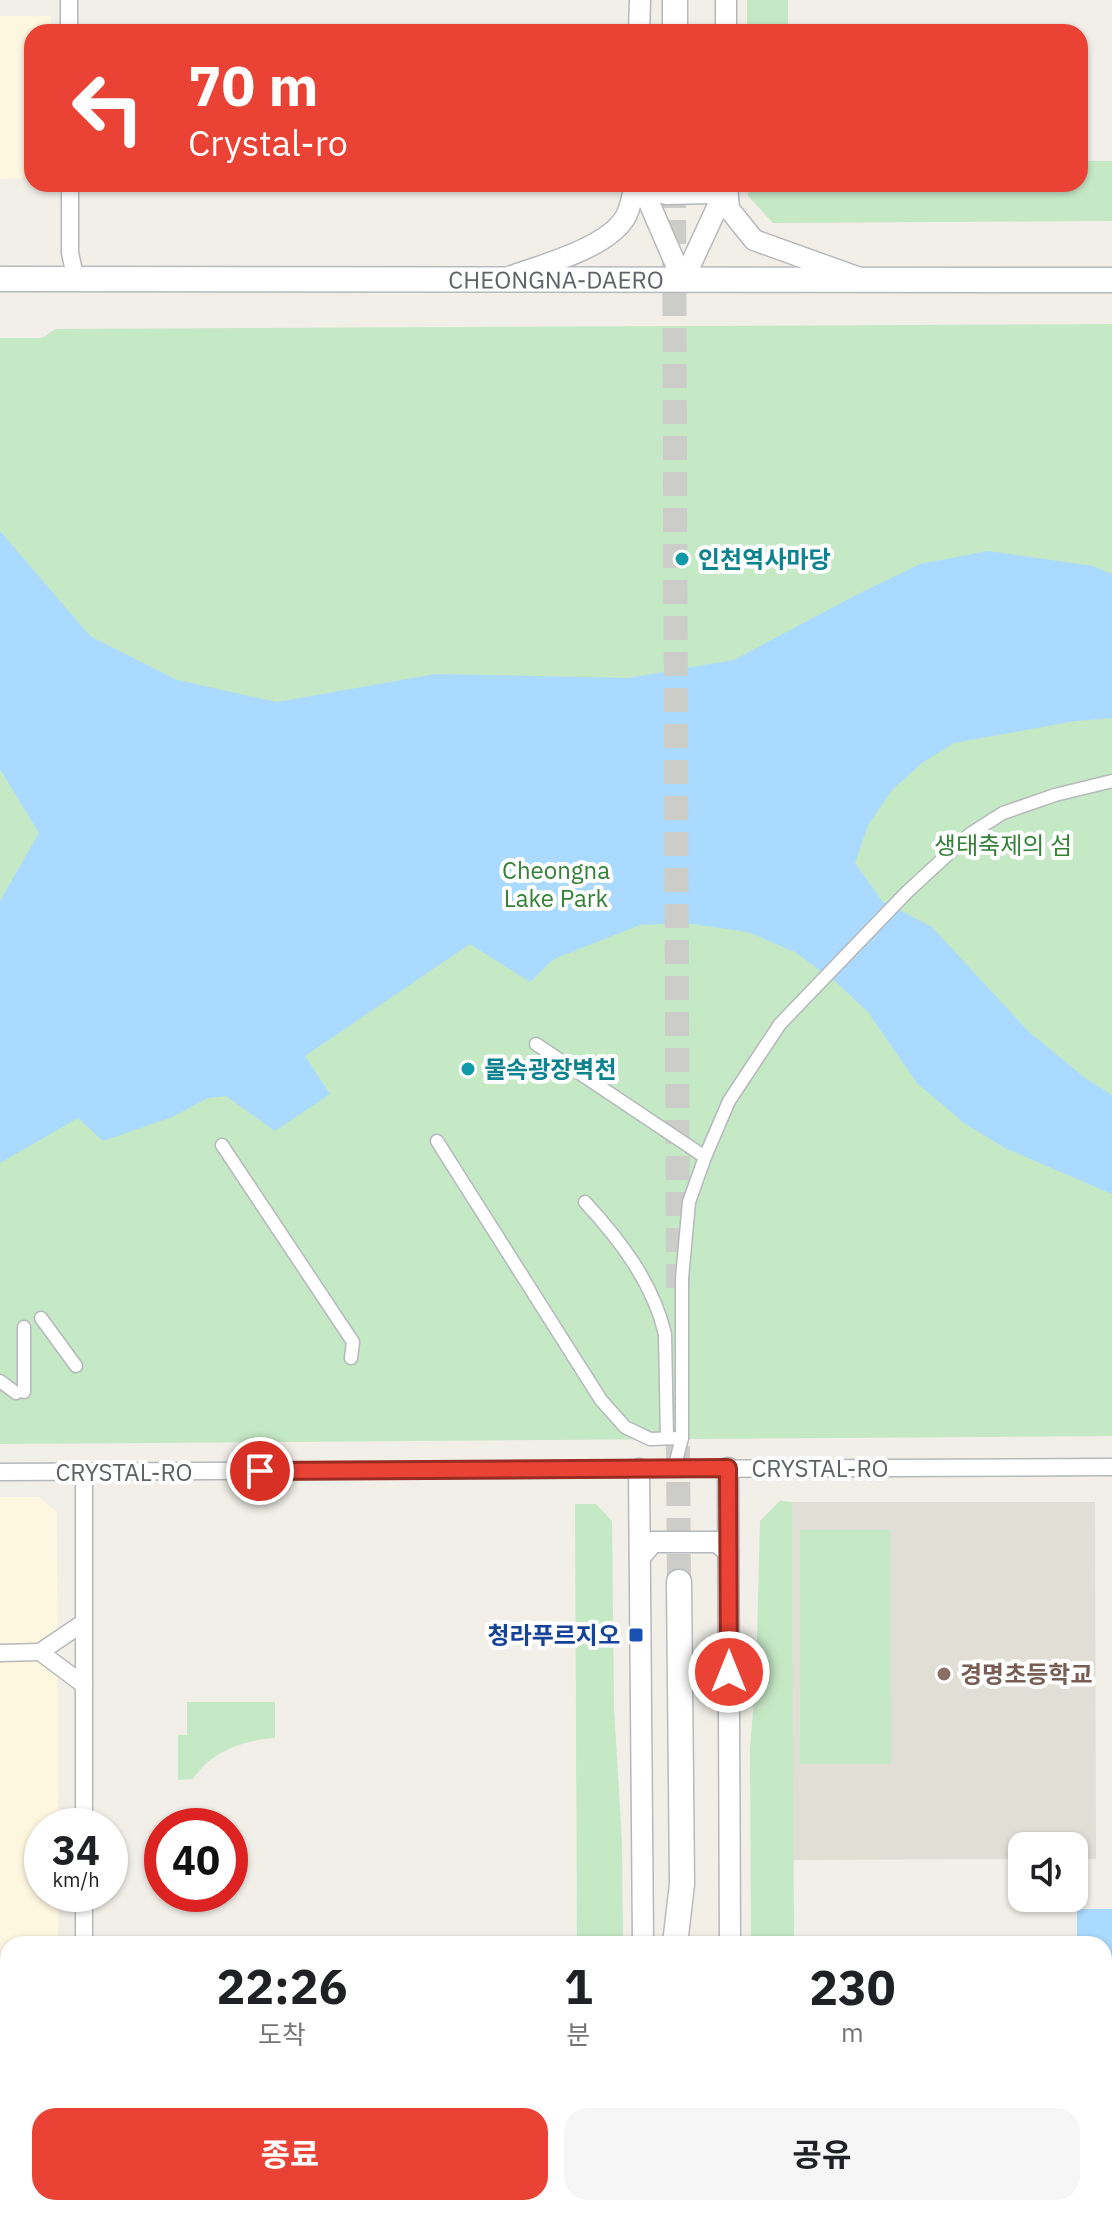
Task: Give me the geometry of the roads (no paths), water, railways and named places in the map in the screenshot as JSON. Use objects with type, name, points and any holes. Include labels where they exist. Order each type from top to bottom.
[{"type":"main road","points":[[675,0],[675,24]]},
{"type":"main road","name":"CHEONGNA-DAERO","points":[[0,279],[1112,280]]},
{"type":"main road","points":[[676,1936],[682,1884],[679,1582]]},
{"type":"main road","points":[[682,1884],[692,1936]]},
{"type":"street","points":[[69,0],[69,24]]},
{"type":"street","points":[[639,24],[640,0]]},
{"type":"street","points":[[726,0],[726,24]]},
{"type":"street","points":[[70,192],[70,253],[76,280]]},
{"type":"street","points":[[499,281],[601,241],[616,230],[627,214],[633,192]]},
{"type":"street","points":[[645,192],[683,281]]},
{"type":"street","points":[[659,192],[712,192]]},
{"type":"street","points":[[683,281],[723,192]]},
{"type":"street","points":[[728,192],[729,209],[754,240],[868,281]]},
{"type":"street","points":[[674,1469],[682,1438],[682,1278],[689,1202],[729,1101],[780,1024],[907,892],[970,834],[1003,813],[1055,795],[1112,781]]},
{"type":"street","points":[[536,1044],[705,1157]]},
{"type":"street","points":[[437,1141],[601,1400],[625,1427],[650,1439],[682,1438]]},
{"type":"street","points":[[222,1145],[353,1342],[351,1358]]},
{"type":"street","points":[[585,1202],[634,1263],[662,1321],[665,1334],[667,1438]]},
{"type":"street","points":[[41,1318],[76,1366]]},
{"type":"street","points":[[0,1381],[20,1392],[24,1327]]},
{"type":"street","name":"CRYSTAL-RO","points":[[0,1472],[1112,1467]]},
{"type":"street","points":[[728,1468],[730,1936]]},
{"type":"street","points":[[639,1469],[643,1936]]},
{"type":"street","points":[[84,1472],[84,1808]]},
{"type":"street","points":[[640,1557],[653,1542],[717,1542],[728,1551]]},
{"type":"street","points":[[0,1653],[40,1652],[83,1623]]},
{"type":"street","points":[[40,1652],[84,1685]]},
{"type":"street","points":[[84,1912],[84,1936]]},
{"type":"water","points":[[0,531],[90,636],[177,680],[277,702],[436,674],[628,678],[734,660],[920,564],[988,551],[1093,566],[1112,574],[1112,718],[1075,721],[954,743],[922,763],[892,790],[868,825],[855,863],[882,901],[932,927],[1028,1031],[1085,1078],[1112,1095],[1112,1194],[1005,1148],[964,1123],[917,1083],[868,1012],[837,983],[795,952],[748,932],[686,923],[640,925],[554,959],[530,982],[470,944],[305,1056],[330,1094],[275,1131],[226,1096],[208,1098],[172,1117],[103,1141],[78,1118],[0,1163],[0,901],[39,833],[0,769]]},
{"type":"water","points":[[1112,1909],[1112,1936],[1077,1936],[1077,1912]]},
{"type":"tunnel","points":[[674,192],[678,1290]]},
{"type":"tunnel","points":[[678,1446],[679,1582]]},
{"type":"place","name":"인천역사마당","points":[[682,559]]},
{"type":"place","name":"물속광장벽천","points":[[468,1069]]},
{"type":"place","name":"청라푸르지오","points":[[636,1635]]},
{"type":"place","name":"경명초등학교","points":[[944,1674]]},
{"type":"park label","name":"생태축제의 섬","points":[[1003,845]]},
{"type":"park label","name":"Cheongna Lake Park","points":[[556,884]]}]
